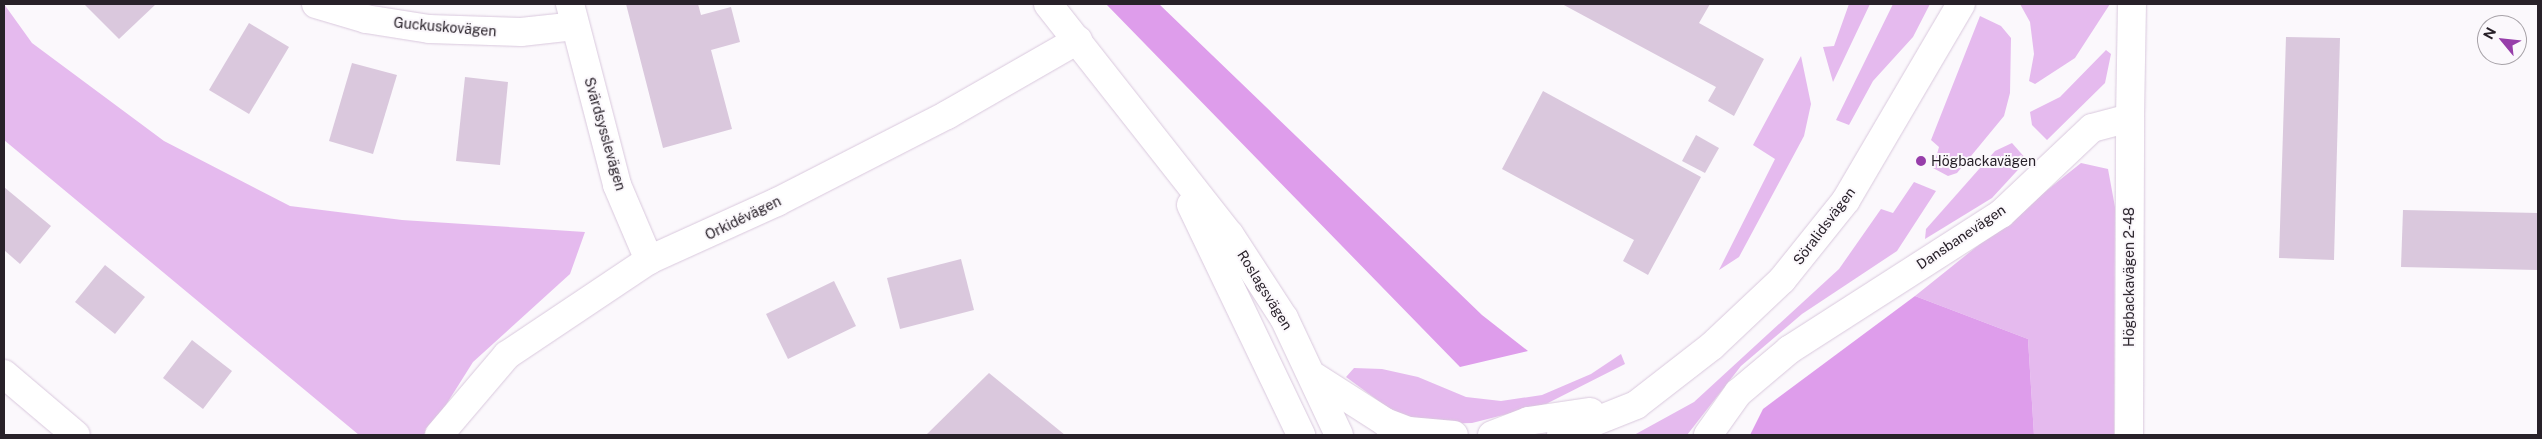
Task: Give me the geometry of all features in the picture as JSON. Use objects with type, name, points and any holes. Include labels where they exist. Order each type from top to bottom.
[{"type":"street","name":"Guckuskovägen","points":[[316,4],[366,19],[429,29],[521,32],[572,15]]},
{"type":"street","name":"Roslagsvägen","points":[[1048,4],[1230,235],[1284,318],[1313,376],[1339,435]]},
{"type":"street","points":[[2130,118],[2132,4]]},
{"type":"street","name":"Söralidsvägen","points":[[1561,435],[1636,405],[1712,346],[1812,245],[1846,200],[1958,9]]},
{"type":"street","name":"Svärdsysslevägen","points":[[572,15],[617,185],[649,260]]},
{"type":"street","name":"Orkidévägen","points":[[439,435],[507,356],[649,260],[713,233],[896,141],[1078,40]]},
{"type":"street","name":"Dansbanevägen","points":[[1708,435],[1738,393],[1790,350],[2001,214],[2092,128],[2130,118]]},
{"type":"street","name":"Högbackavägen 2-48","points":[[2129,435],[2130,118]]},
{"type":"street","name":"Roslagsvägen","points":[[1168,158],[1301,435]]},
{"type":"street","points":[[4,374],[76,435]]},
{"type":"street","points":[[1313,376],[1385,422],[1409,431],[1454,435]]},
{"type":"street","name":"Söralidsvägen","points":[[1492,435],[1528,421],[1636,405]]},
{"type":"street","points":[[1470,435],[1528,421]]},
{"type":"shaded area","points":[[4,4],[32,43],[164,141],[290,206],[402,220],[585,232],[570,274],[473,362],[427,435],[359,435],[4,140]]},
{"type":"shaded area","points":[[1106,4],[1159,4],[1482,315],[1528,351],[1460,367]]},
{"type":"shaded area","points":[[1849,4],[1870,4],[1833,82],[1823,47],[1834,46]]},
{"type":"shaded area","points":[[1893,4],[1930,4],[1913,37],[1873,81],[1849,125],[1836,120]]},
{"type":"shaded area","points":[[2020,4],[2110,4],[2075,58],[2035,84],[2029,81],[2034,54],[2030,22]]},
{"type":"shaded area","points":[[1980,16],[2001,26],[2011,38],[2010,93],[2004,116],[1957,173],[1948,176],[1933,168],[1939,147],[1931,140]]},
{"type":"shaded area","points":[[2106,50],[2111,54],[2105,83],[2047,140],[2032,125],[2030,112],[2060,97]]},
{"type":"shaded area","points":[[1801,56],[1811,104],[1804,136],[1739,257],[1719,270],[1775,159],[1753,145]]},
{"type":"shaded area","points":[[2012,143],[2027,160],[1992,198],[1925,239],[1926,229],[1995,151]]},
{"type":"shaded area","points":[[2081,163],[2108,169],[2115,207],[2114,435],[2034,435],[2028,339],[1915,296]]},
{"type":"shaded area","points":[[1914,182],[1936,191],[1897,251],[1802,314],[1741,366],[1687,435],[1634,435],[1694,402],[1839,269],[1881,209],[1893,213]]},
{"type":"shaded area","points":[[1915,296],[2028,339],[2034,435],[1750,435],[1763,409]]},
{"type":"shaded area","points":[[1621,354],[1625,364],[1546,404],[1472,423],[1435,424],[1399,416],[1346,377],[1354,368],[1382,369],[1418,377],[1466,397],[1501,401],[1542,395],[1591,374]]},
{"type":"building","points":[[84,4],[156,4],[119,39]]},
{"type":"building","points":[[626,4],[698,4],[701,15],[731,7],[740,42],[711,50],[732,129],[663,148]]},
{"type":"building","points":[[1562,4],[1710,4],[1699,23],[1764,59],[1734,116],[1708,101],[1716,87]]},
{"type":"building","points":[[249,23],[289,47],[249,114],[209,90]]},
{"type":"building","points":[[2286,37],[2340,38],[2334,260],[2279,258]]},
{"type":"building","points":[[352,63],[397,75],[373,154],[329,141]]},
{"type":"building","points":[[465,77],[508,82],[500,165],[456,161]]},
{"type":"building","points":[[1543,91],[1701,177],[1648,275],[1623,261],[1634,240],[1502,169]]},
{"type":"building","points":[[1696,135],[1719,148],[1705,173],[1682,161]]},
{"type":"building","points":[[4,187],[51,226],[20,264],[4,250]]},
{"type":"building","points":[[2403,210],[2538,213],[2538,270],[2401,267]]},
{"type":"building","points":[[961,259],[974,310],[900,329],[887,278]]},
{"type":"building","points":[[105,265],[145,297],[115,334],[75,302]]},
{"type":"building","points":[[834,281],[856,326],[788,359],[766,314]]},
{"type":"building","points":[[192,340],[232,371],[203,409],[163,378]]},
{"type":"building","points":[[989,373],[1065,435],[926,435]]},
{"type":"place","name":"Högbackavägen","points":[[1921,161]]}]
